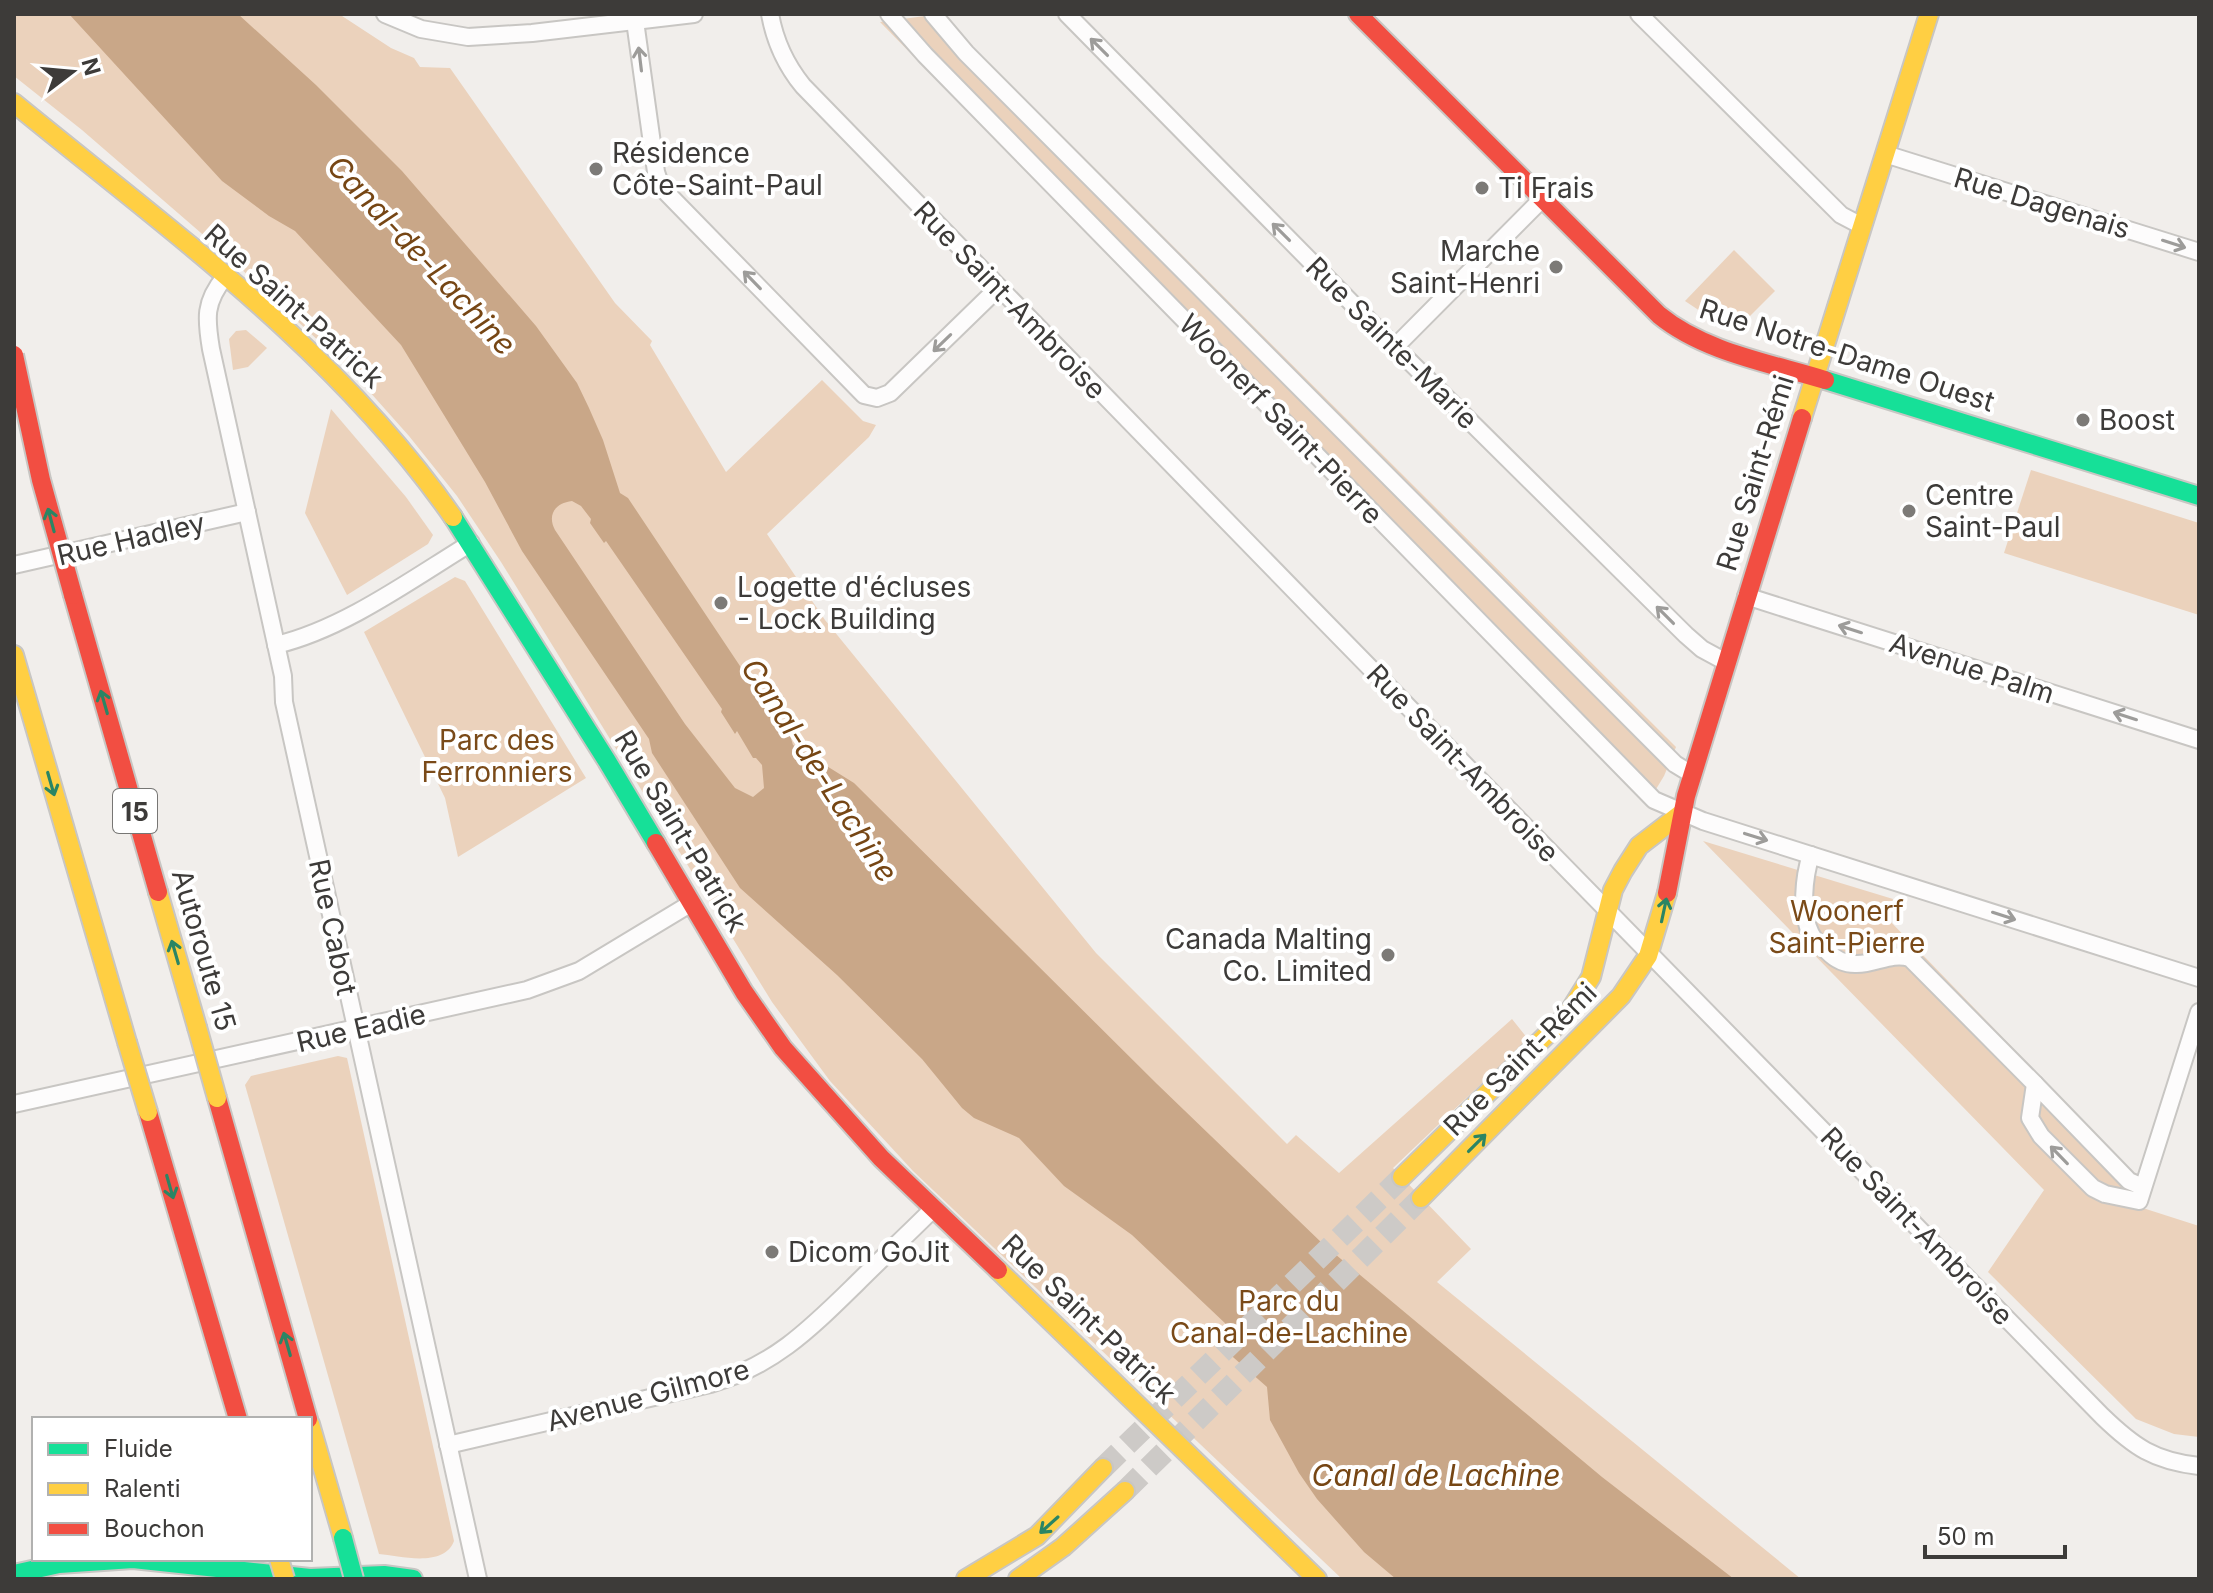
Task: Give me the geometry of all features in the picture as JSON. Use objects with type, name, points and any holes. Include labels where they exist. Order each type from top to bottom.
[{"type":"main road","name":"Rue Notre-Dame Ouest","points":[[1358,14],[1675,328],[1706,343],[2199,496]]},
{"type":"main road","name":"Rue Saint-Rémi","points":[[1421,1198],[1608,1010],[1634,981],[1650,952],[1660,924],[1682,813],[1726,662],[1929,14]]},
{"type":"main road","name":"Rue Saint-Patrick","points":[[14,103],[286,328],[366,408],[427,480],[471,543],[607,761],[690,904],[783,1048],[861,1138],[1317,1579]]},
{"type":"main road","name":"Autoroute 15","points":[[14,355],[38,468],[73,595],[308,1417]]},
{"type":"main road","points":[[14,655],[237,1417]]},
{"type":"main road","name":"Rue Saint-Rémi","points":[[1402,1177],[1568,1014],[1591,977],[1613,890],[1639,846],[1682,813]]},
{"type":"main road","name":"Autoroute 15","points":[[312,1432],[354,1579]]},
{"type":"main road","points":[[966,1579],[1037,1536],[1103,1468]]},
{"type":"main road","points":[[1018,1579],[1063,1547],[1125,1491]]},
{"type":"main road","points":[[14,1574],[94,1561]]},
{"type":"main road","points":[[151,1561],[311,1579],[384,1575],[413,1579]]},
{"type":"street","points":[[385,14],[421,29],[468,37],[532,33],[694,14]]},
{"type":"street","name":"Rue Saint-Ambroise","points":[[770,14],[778,46],[803,86],[997,289],[2116,1430],[2133,1445],[2153,1456],[2199,1466]]},
{"type":"street","name":"Woonerf Saint-Pierre","points":[[889,14],[976,107],[1654,800],[1682,813],[2199,978]]},
{"type":"street","name":"Woonerf Saint-Pierre","points":[[933,14],[966,53],[1553,642],[1675,764],[1693,775]]},
{"type":"street","name":"Rue Sainte-Marie","points":[[1067,14],[1395,347],[1686,635],[1702,649],[1726,662]]},
{"type":"street","points":[[1639,14],[1841,215],[1862,226]]},
{"type":"street","points":[[635,21],[656,172],[661,187],[864,395],[877,398],[890,393],[997,289]]},
{"type":"street","name":"Rue Dagenais","points":[[1885,154],[2199,252]]},
{"type":"street","points":[[1395,347],[1543,198]]},
{"type":"street","name":"Rue Cabot","points":[[225,277],[209,303],[208,331],[283,676],[284,702],[478,1579]]},
{"type":"street","name":"Rue Hadley","points":[[14,565],[247,512]]},
{"type":"street","points":[[276,645],[301,639],[335,622],[471,543]]},
{"type":"street","name":"Avenue Palm","points":[[1746,596],[2199,740]]},
{"type":"street","points":[[1811,855],[1806,869],[1806,912],[1810,933],[1816,941],[1834,957],[1851,964],[1900,955],[1910,958],[2141,1194]]},
{"type":"street","name":"Rue Eadie","points":[[14,1104],[498,997],[565,977],[690,904]]},
{"type":"street","points":[[2141,1194],[2199,1012]]},
{"type":"street","points":[[2035,1084],[2030,1118],[2041,1136],[2093,1188],[2105,1194],[2141,1194]]},
{"type":"street","name":"Avenue Gilmore","points":[[448,1445],[710,1384],[747,1372],[779,1354],[813,1326],[933,1209]]},
{"type":"green space","name":"Parc du Canal-de-Lachine","points":[[14,14],[339,14],[391,48],[414,58],[420,67],[450,68],[615,303],[652,341],[650,345],[726,472],[822,380],[863,421],[876,425],[869,437],[767,534],[825,620],[1096,953],[1287,1144],[1296,1135],[1339,1173],[1512,1019],[1528,1039],[1393,1168],[1471,1249],[1437,1282],[1801,1579],[1342,1579],[913,1171],[830,1081],[772,1002],[501,562],[457,496],[352,372],[223,252],[82,130],[14,76]]},
{"type":"green space","points":[[940,14],[1676,747],[1664,776],[1647,804],[880,22]]},
{"type":"green space","points":[[1734,250],[1775,291],[1741,325],[1700,311],[1685,301]]},
{"type":"green space","points":[[246,330],[267,348],[248,367],[233,370],[229,339],[236,331]]},
{"type":"green space","points":[[331,409],[406,497],[433,535],[428,544],[347,595],[305,513]]},
{"type":"green space","points":[[2031,470],[2199,523],[2199,615],[2004,553]]},
{"type":"green space","name":"Parc des Ferronniers","points":[[455,577],[465,581],[586,778],[458,857],[445,798],[364,632]]},
{"type":"green space","points":[[1703,841],[1893,899],[1888,919],[2131,1170],[2121,1201],[2199,1226],[2199,1437],[2174,1434],[2136,1419],[1988,1272],[2044,1190]]},
{"type":"green space","points":[[338,1056],[347,1058],[454,1541],[441,1555],[431,1558],[379,1554],[245,1085],[251,1076]]},
{"type":"water","name":"Canal de Lachine","points":[[69,14],[238,14],[316,85],[402,171],[536,326],[577,383],[603,440],[620,493],[628,498],[754,687],[758,688],[789,732],[793,745],[854,783],[1323,1244],[1602,1477],[1734,1579],[1396,1579],[1364,1552],[1317,1499],[1299,1473],[1270,1420],[1267,1387],[1217,1343],[1228,1326],[1132,1235],[1064,1186],[1019,1138],[974,1118],[962,1108],[922,1059],[837,975],[740,888],[652,753],[649,739],[522,551],[485,482],[401,345],[295,231],[222,181]],"holes":[[[572,501],[581,506],[722,709],[735,734],[737,731],[753,758],[762,765],[764,788],[753,797],[735,788],[685,724],[555,530],[552,515],[557,507]]]},
{"type":"tunnel","points":[[1103,1468],[1402,1177]]},
{"type":"tunnel","points":[[1125,1491],[1421,1198]]},
{"type":"traffic: fast","points":[[1825,380],[2199,496]]},
{"type":"traffic: fast","points":[[453,517],[656,843]]},
{"type":"traffic: fast","points":[[343,1538],[354,1579]]},
{"type":"traffic: fast","points":[[14,1574],[59,1564],[103,1561]]},
{"type":"traffic: fast","points":[[152,1561],[310,1578],[384,1575],[413,1579]]},
{"type":"traffic: slow","points":[[1802,418],[1929,14]]},
{"type":"traffic: slow","points":[[14,103],[190,246],[304,346],[407,456],[453,517]]},
{"type":"traffic: slow","points":[[14,655],[127,1042]]},
{"type":"traffic: slow","points":[[1402,1177],[1568,1014],[1591,977],[1613,890],[1623,871],[1639,846],[1682,813]]},
{"type":"traffic: slow","points":[[158,892],[197,1027]]},
{"type":"traffic: slow","points":[[1421,1198],[1621,996],[1648,956],[1667,893]]},
{"type":"traffic: slow","points":[[197,1027],[217,1098]]},
{"type":"traffic: slow","points":[[127,1042],[148,1112]]},
{"type":"traffic: slow","points":[[998,1270],[1317,1579]]},
{"type":"traffic: slow","points":[[312,1431],[343,1538]]},
{"type":"traffic: slow","points":[[966,1579],[1037,1536],[1103,1468]]},
{"type":"traffic: slow","points":[[1018,1579],[1063,1547],[1125,1491]]},
{"type":"traffic: slow","points":[[280,1561],[285,1579]]},
{"type":"traffic: jam","points":[[1358,14],[1659,315],[1677,328],[1717,347],[1825,380]]},
{"type":"traffic: jam","points":[[14,355],[41,480],[73,595]]},
{"type":"traffic: jam","points":[[1667,893],[1686,796],[1802,418]]},
{"type":"traffic: jam","points":[[73,595],[158,892]]},
{"type":"traffic: jam","points":[[656,843],[744,992],[783,1048],[881,1158],[998,1270]]},
{"type":"traffic: jam","points":[[217,1098],[307,1417]]},
{"type":"traffic: jam","points":[[148,1112],[237,1417]]},
{"type":"place","name":"Résidence Côte-Saint-Paul","points":[[596,169]]},
{"type":"place","name":"Ti Frais","points":[[1482,188]]},
{"type":"place","name":"Marche Saint-Henri","points":[[1556,267]]},
{"type":"place","name":"Boost","points":[[2083,420]]},
{"type":"place","name":"Centre Saint-Paul","points":[[1909,511]]},
{"type":"place","name":"Logette d'écluses - Lock Building","points":[[721,603]]},
{"type":"place","name":"Canada Malting Co. Limited","points":[[1388,955]]},
{"type":"place","name":"Dicom GoJit","points":[[772,1252]]},
{"type":"water label","name":"Canal-de-Lachine","points":[[422,255]]},
{"type":"water label","name":"Canal-de-Lachine","points":[[820,770]]}]
